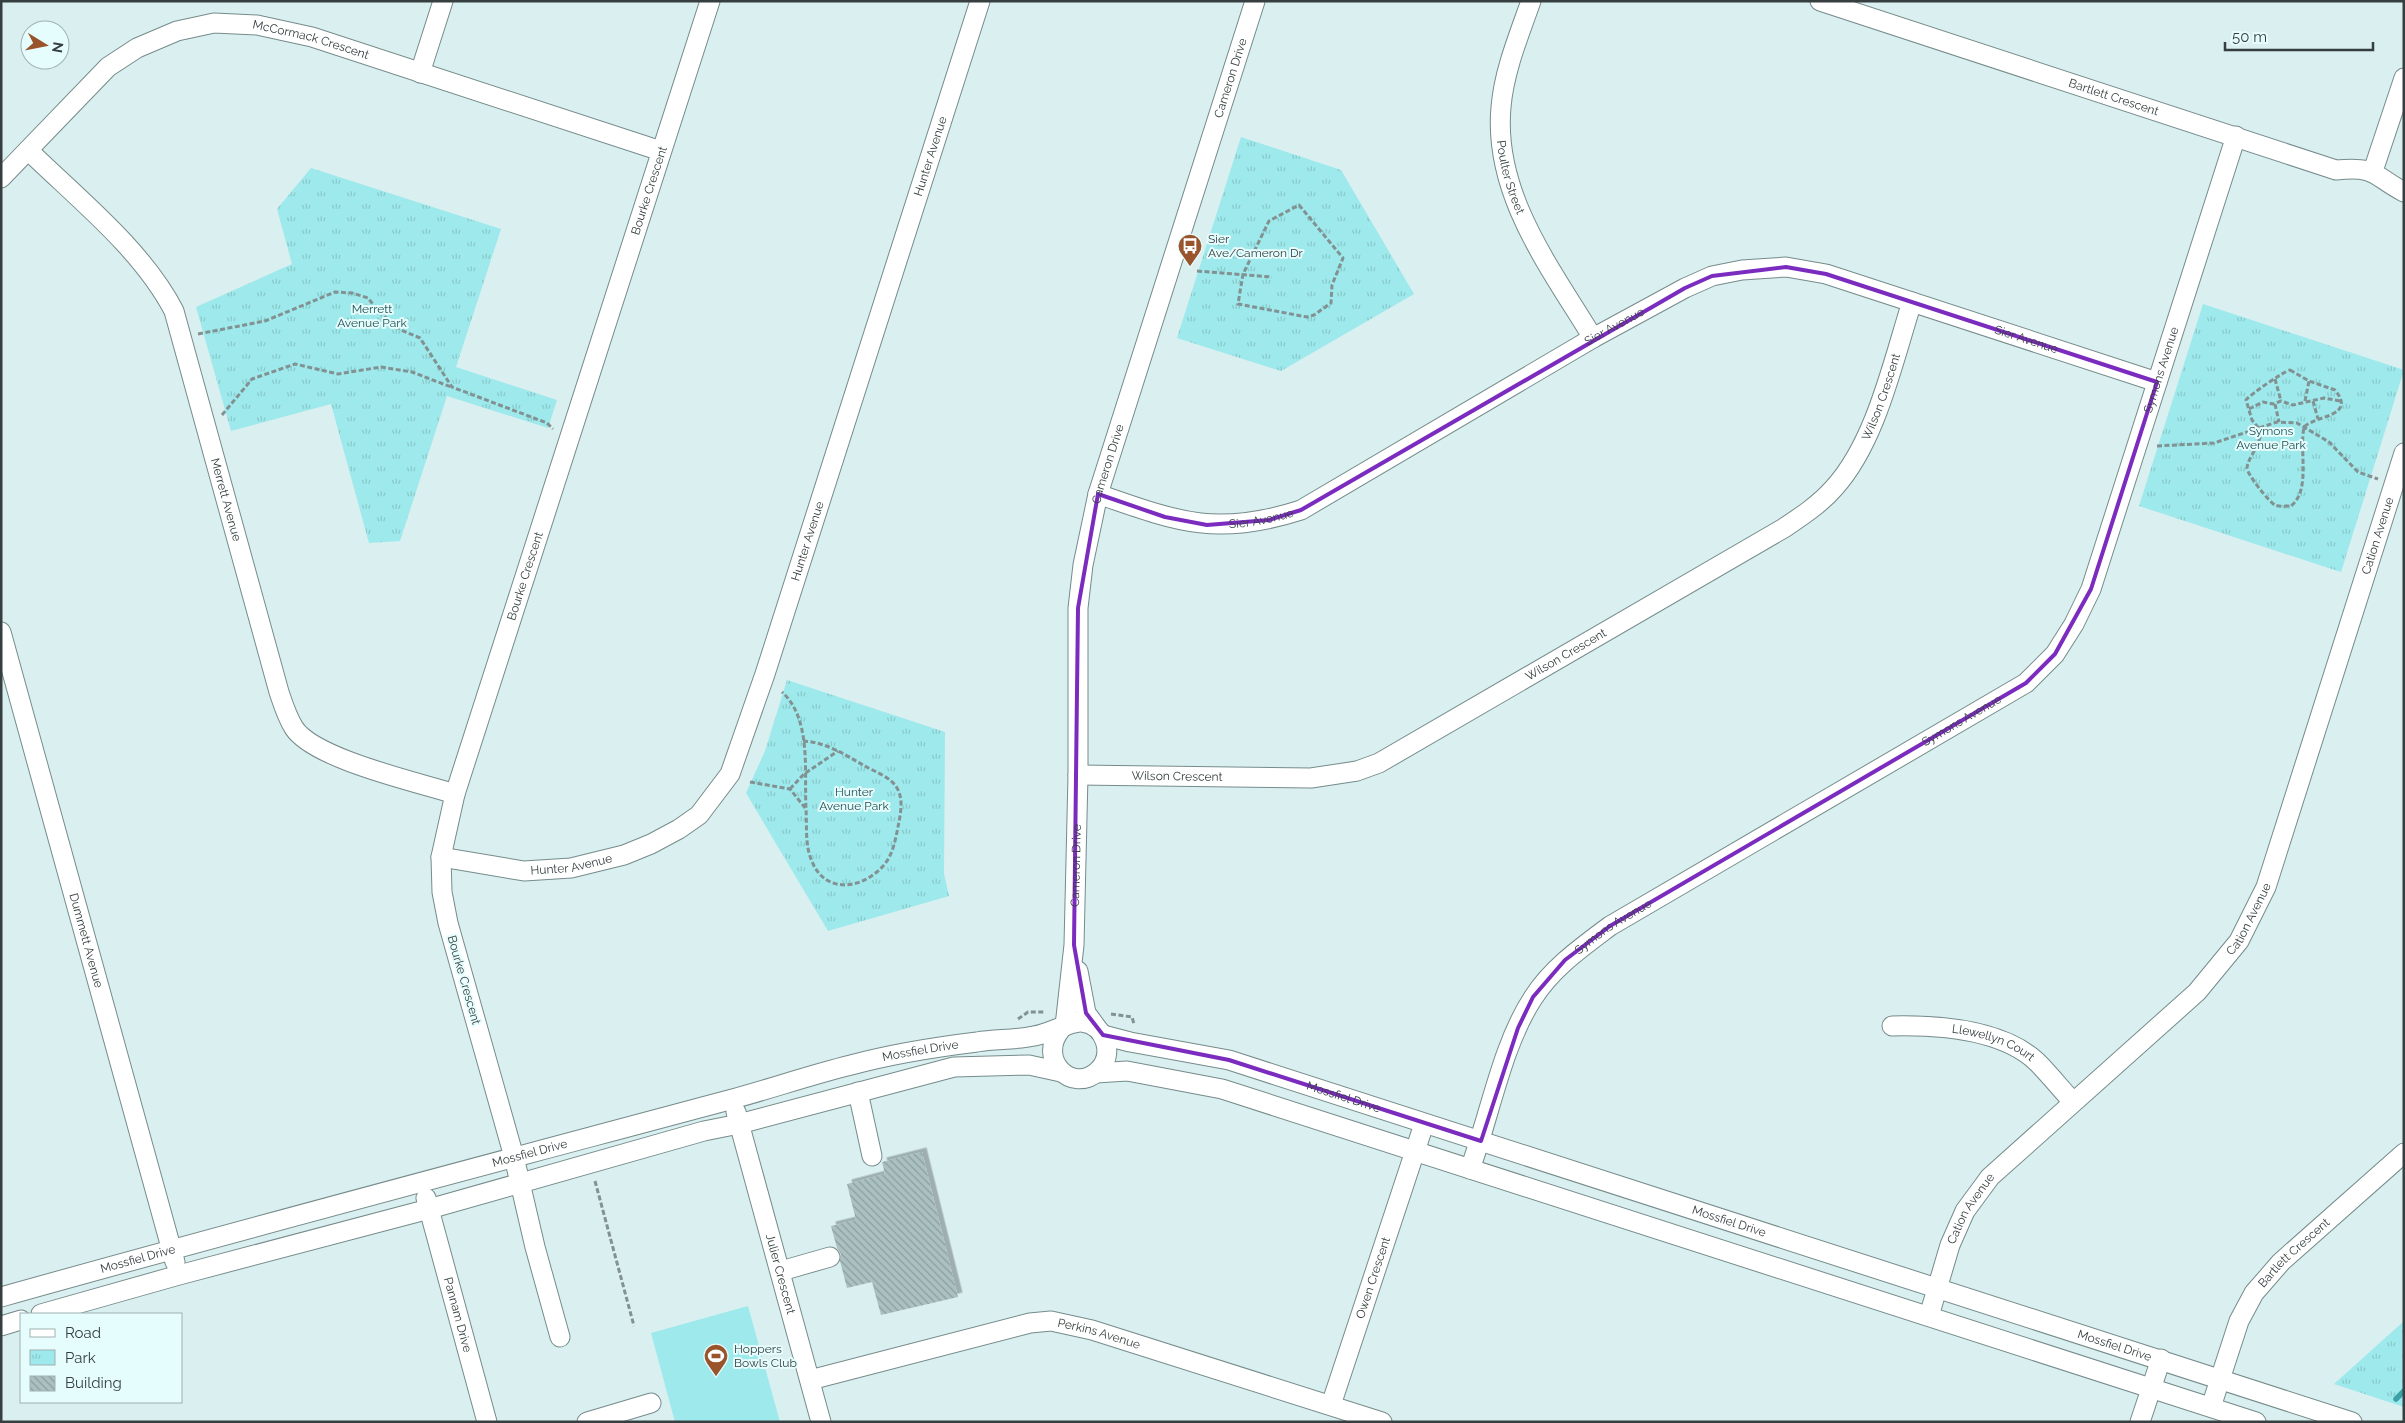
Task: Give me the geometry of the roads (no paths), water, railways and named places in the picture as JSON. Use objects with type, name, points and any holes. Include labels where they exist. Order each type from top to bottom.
[{"type":"street","points":[[420,73],[443,1]]},
{"type":"street","name":"Bourke Crescent","points":[[560,1337],[535,1246],[514,1157],[448,923],[442,892],[441,857],[455,794],[710,1]]},
{"type":"street","name":"Hunter Avenue","points":[[441,857],[524,871],[571,868],[624,855],[651,844],[698,815],[730,774],[771,655],[980,1]]},
{"type":"street","name":"Cameron Drive","points":[[1063,1027],[1074,945],[1078,775],[1078,608],[1083,565],[1098,494],[1256,1]]},
{"type":"street","name":"Poulter Street","points":[[1531,1],[1506,74],[1500,107],[1501,141],[1506,180],[1523,221],[1593,338]]},
{"type":"street","name":"Bartlett Crescent","points":[[1820,1],[2336,170],[2354,168],[2373,171],[2404,192]]},
{"type":"street","name":"McCormack Crescent","points":[[1,178],[108,67],[137,48],[177,31],[214,23],[257,25],[312,37],[661,151]]},
{"type":"street","points":[[2373,171],[2404,78]]},
{"type":"street","name":"Symons Avenue","points":[[1470,1169],[1518,1028],[1533,997],[1565,960],[1610,926],[2026,683],[2055,654],[2074,624],[2091,589],[2236,136]]},
{"type":"street","name":"Merrett Avenue","points":[[28,150],[140,260],[163,290],[174,311],[279,692],[294,729],[311,745],[332,756],[455,794]]},
{"type":"street","name":"Sier Avenue","points":[[1098,494],[1165,517],[1207,525],[1242,524],[1269,520],[1301,510],[1593,338],[1684,288],[1712,276],[1742,270],[1786,267],[1826,274],[2157,382]]},
{"type":"street","name":"Wilson Crescent","points":[[1078,775],[1311,778],[1357,771],[1379,763],[1775,533],[1812,509],[1845,474],[1855,460],[1870,430],[1912,302]]},
{"type":"street","name":"Cation Avenue","points":[[1929,1316],[1950,1245],[1965,1211],[1990,1177],[2197,992],[2239,941],[2266,887],[2404,453]]},
{"type":"street","name":"Dummett Avenue","points":[[1,632],[179,1275]]},
{"type":"street","name":"Cameron Drive","points":[[1074,945],[1086,1013],[1101,1025]]},
{"type":"street","points":[[1096,1073],[1103,1065],[1107,1055],[1107,1044],[1101,1025],[1081,1022],[1063,1027],[1054,1036],[1051,1056],[1061,1072],[1078,1078],[1096,1073],[1127,1071],[1222,1089],[2256,1422]]},
{"type":"street","name":"Mossfiel Drive","points":[[1101,1025],[1130,1042],[1229,1060],[2352,1422]]},
{"type":"street","name":"Llewellyn Court","points":[[1892,1026],[1934,1025],[1956,1028],[2020,1050],[2037,1062],[2073,1102]]},
{"type":"street","name":"Mossfiel Drive","points":[[1,1297],[172,1249],[733,1099],[854,1064],[974,1042],[1036,1036],[1063,1027]]},
{"type":"street","name":"Mossfiel Drive","points":[[46,1313],[179,1275],[429,1209],[704,1131],[740,1124],[954,1067],[1029,1065],[1061,1072]]},
{"type":"street","points":[[858,1092],[872,1156]]},
{"type":"street","name":"Julier Crescent","points":[[733,1099],[821,1422]]},
{"type":"street","name":"Owen Crescent","points":[[1331,1405],[1424,1124]]},
{"type":"street","name":"Bartlett Crescent","points":[[2211,1406],[2239,1321],[2254,1293],[2281,1262],[2404,1153]]},
{"type":"street","name":"Pannam Drive","points":[[423,1182],[487,1422]]},
{"type":"street","points":[[781,1271],[830,1258]]},
{"type":"street","points":[[1,1326],[20,1320]]},
{"type":"street","name":"Perkins Avenue","points":[[810,1380],[1012,1326],[1051,1321],[1092,1330],[1382,1422]]},
{"type":"street","points":[[2140,1422],[2150,1387],[2161,1359]]},
{"type":"street","points":[[587,1422],[652,1403]]},
{"type":"waterway","points":[[2396,1399],[2404,1391]]},
{"type":"place","name":"Sier Ave/Cameron Dr","points":[[1190,267]]},
{"type":"place","name":"Hoppers Bowls Club","points":[[716,1377]]},
{"type":"park label","name":"Merrett Avenue Park","points":[[372,316]]},
{"type":"park label","name":"Symons Avenue Park","points":[[2271,438]]},
{"type":"park label","name":"Hunter Avenue Park","points":[[854,799]]}]
